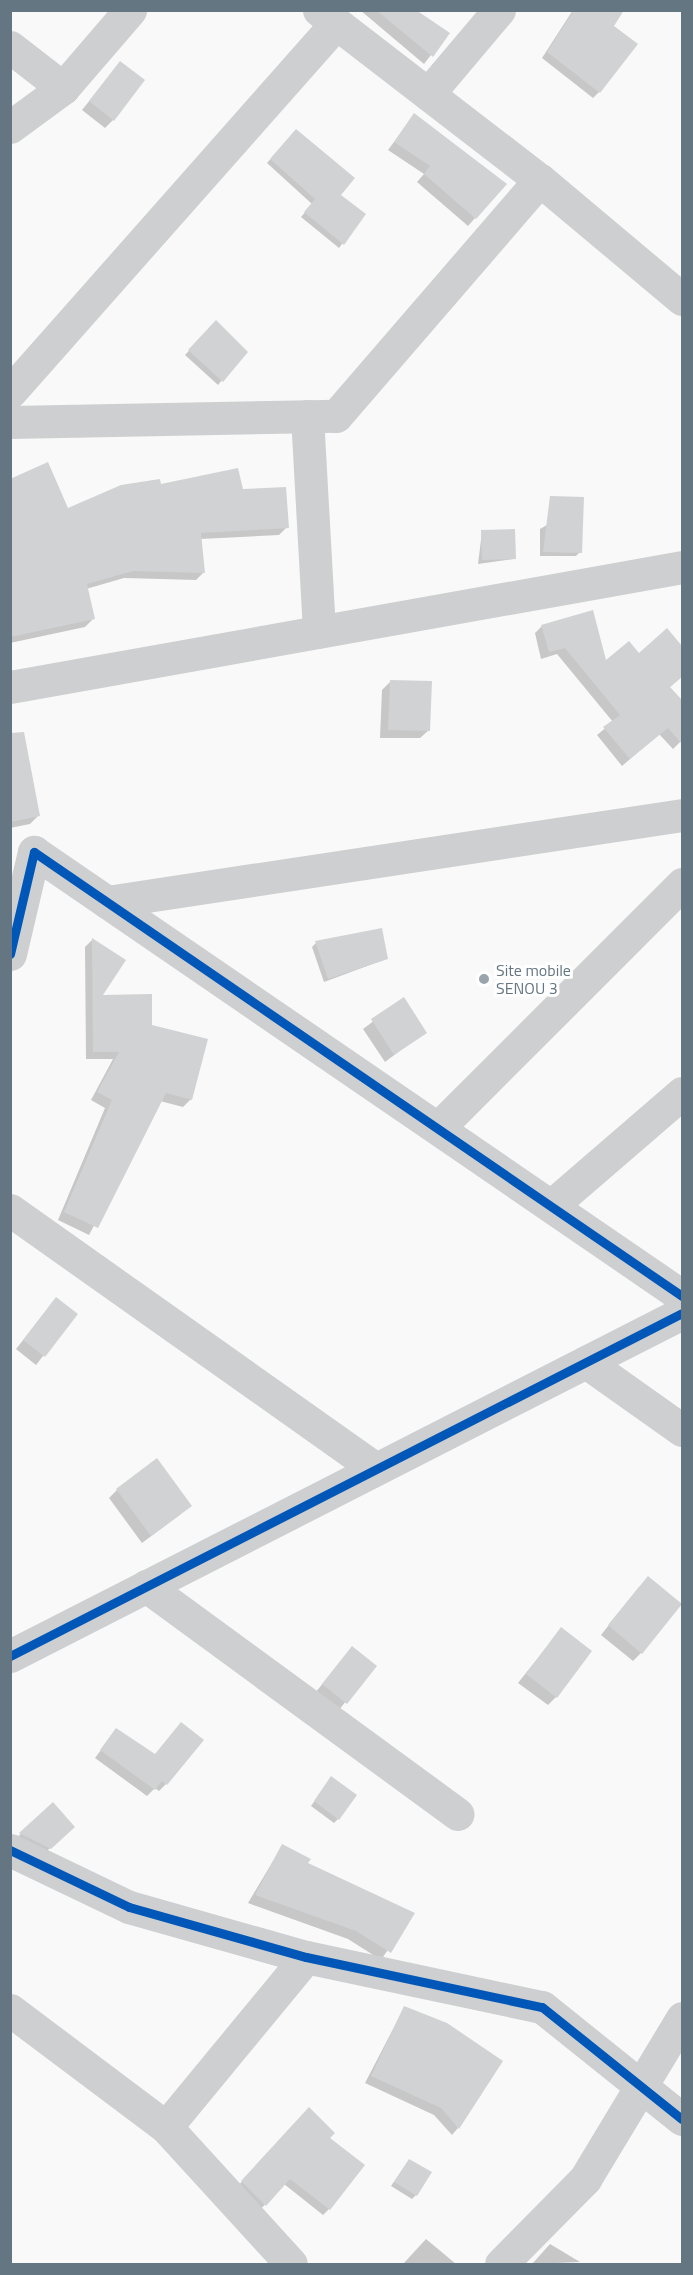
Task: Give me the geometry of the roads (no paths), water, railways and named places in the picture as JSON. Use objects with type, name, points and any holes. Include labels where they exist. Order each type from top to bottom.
[{"type":"street","points":[[10,127],[63,88],[130,10]]},
{"type":"street","points":[[428,94],[499,10]]},
{"type":"street","points":[[10,392],[327,17],[540,180],[682,298]]},
{"type":"street","points":[[10,47],[63,88]]},
{"type":"street","points":[[10,422],[336,416],[540,180]]},
{"type":"street","points":[[307,416],[319,632]]},
{"type":"street","points":[[10,687],[682,567]]},
{"type":"street","points":[[107,902],[682,815]]},
{"type":"street","points":[[10,954],[34,852],[682,1296]]},
{"type":"street","points":[[438,1128],[682,884]]},
{"type":"street","points":[[551,1206],[682,1093]]},
{"type":"street","points":[[10,1209],[375,1468]]},
{"type":"street","points":[[10,1656],[682,1312]]},
{"type":"street","points":[[586,1362],[682,1430]]},
{"type":"street","points":[[146,1586],[458,1814]]},
{"type":"street","points":[[10,1850],[129,1907],[306,1957],[542,2007],[640,2088],[682,2119]]},
{"type":"street","points":[[166,2127],[306,1957]]},
{"type":"street","points":[[10,2010],[166,2127],[291,2265]]},
{"type":"street","points":[[501,2265],[585,2179],[682,2018]]},
{"type":"place","name":"Site mobile SENOU 3","points":[[484,979]]}]
